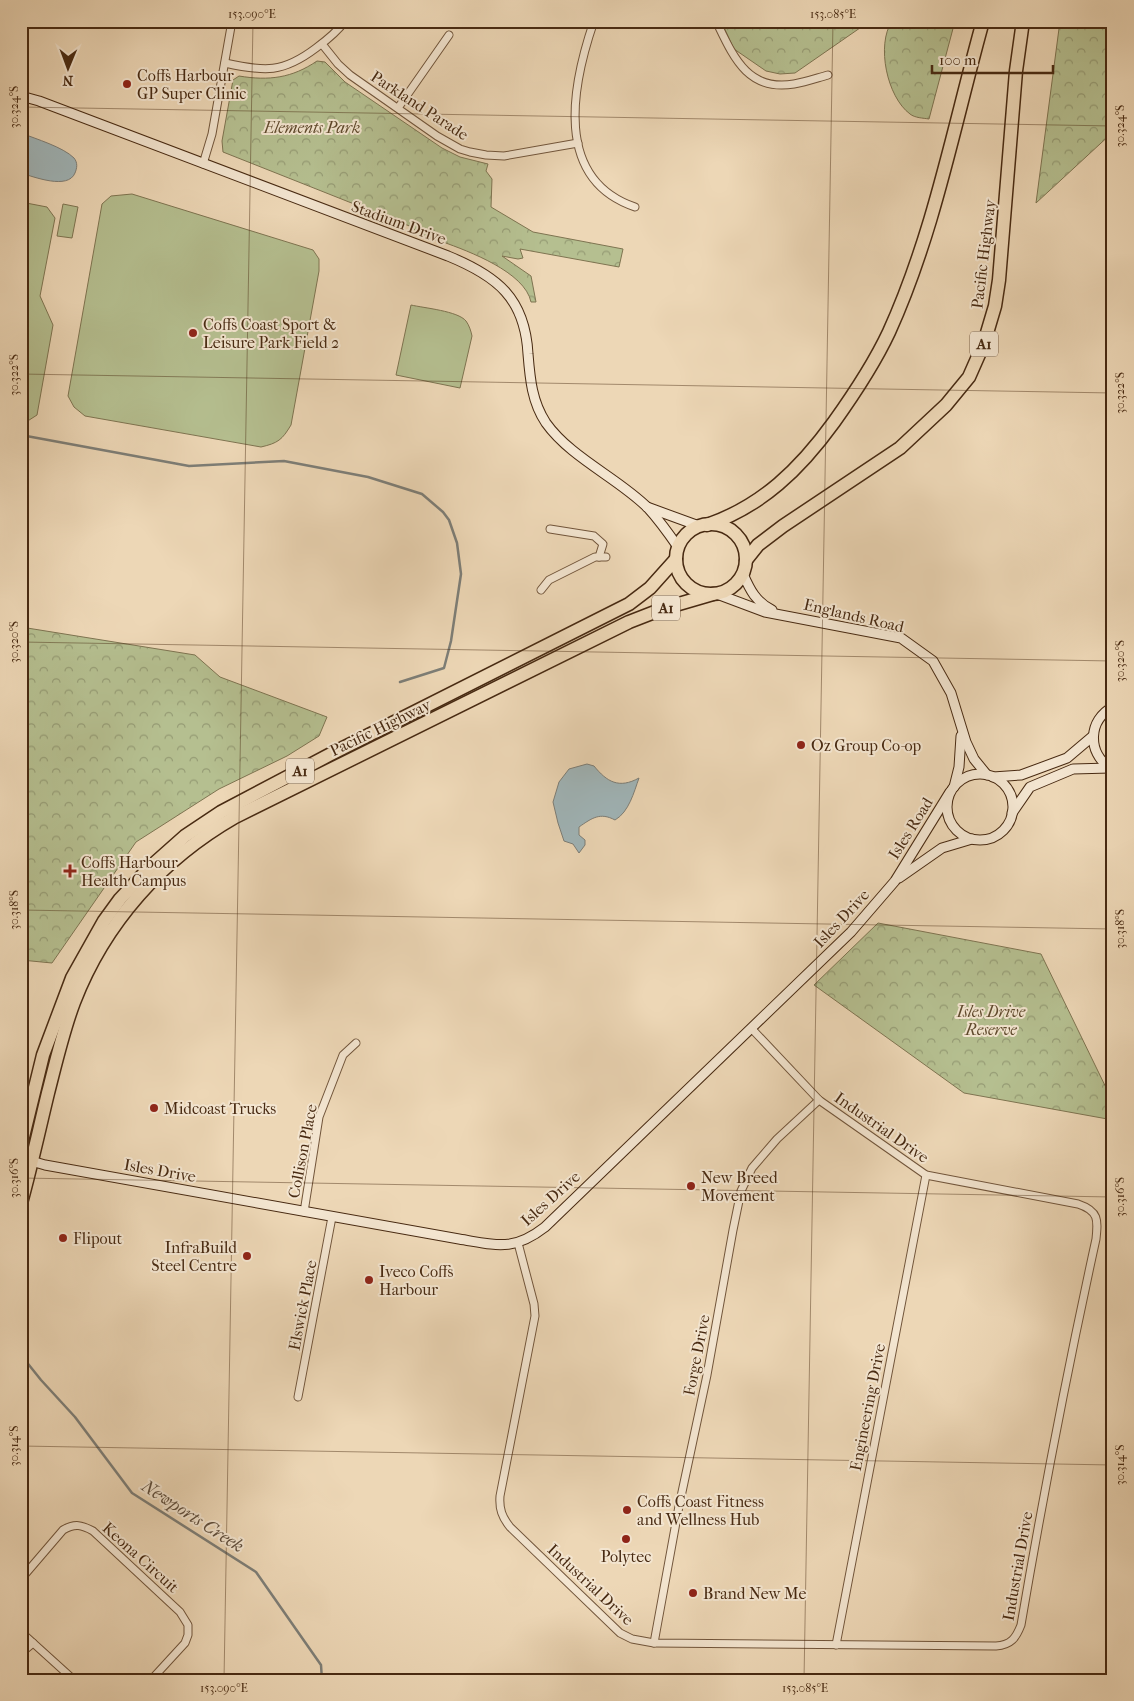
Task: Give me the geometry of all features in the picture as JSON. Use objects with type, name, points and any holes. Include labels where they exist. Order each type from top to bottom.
[{"type":"highway","name":"A1","points":[[746,560],[743,574],[736,584],[727,591],[704,594],[692,589],[683,581],[678,571],[677,553],[684,537],[691,531],[728,518],[778,486],[805,460],[849,402],[877,354],[897,313],[924,238],[983,21]]},
{"type":"highway","name":"Pacific Highway","points":[[746,560],[758,545],[783,526],[900,448],[946,405],[970,377],[984,343],[995,306],[999,280],[1016,71],[1023,21]]},
{"type":"highway","points":[[703,526],[719,525],[730,530],[742,543],[746,560]]},
{"type":"highway","name":"Pacific Highway","points":[[21,1145],[43,1055],[72,978],[92,940],[120,900],[149,868],[185,836],[221,812],[329,755],[629,604],[650,588],[677,553]]},
{"type":"highway","name":"Pacific Highway","points":[[21,1203],[27,1160],[74,1001],[104,941],[126,910],[155,876],[206,834],[235,817],[629,622],[665,608],[715,594]]},
{"type":"street","points":[[203,164],[212,134],[232,21]]},
{"type":"street","points":[[225,63],[254,68],[276,68],[295,62],[322,44],[345,21]]},
{"type":"street","points":[[594,21],[584,50],[577,82],[576,116],[578,143],[587,170],[598,186],[618,201],[634,207]]},
{"type":"street","points":[[619,21],[631,21]]},
{"type":"street","points":[[716,21],[736,61],[748,74],[756,79],[772,84],[784,85],[828,75]]},
{"type":"street","points":[[398,108],[449,35]]},
{"type":"street","name":"Parkland Parade","points":[[322,44],[338,64],[350,75],[451,144],[478,154],[504,156],[578,143]]},
{"type":"street","name":"Stadium Drive","points":[[21,96],[39,101],[448,256],[475,267],[497,282],[510,297],[520,314],[526,333],[533,394],[546,423],[567,444],[647,507],[667,531],[677,553]]},
{"type":"street","name":"Stadium Drive","points":[[647,507],[703,526]]},
{"type":"street","points":[[541,590],[550,580],[595,557],[602,557],[602,544],[594,536],[550,529]]},
{"type":"street","points":[[743,574],[752,594],[759,602],[781,614]]},
{"type":"street","name":"Englands Road","points":[[715,594],[755,608],[901,638],[933,661],[951,693],[974,759],[990,776],[1003,784],[1010,794],[1013,807],[1012,813]]},
{"type":"street","points":[[1111,769],[1097,754],[1093,736],[1099,718],[1113,707]]},
{"type":"street","name":"Englands Road","points":[[961,726],[960,757],[947,805],[951,824],[960,833],[972,839]]},
{"type":"street","points":[[952,790],[968,776],[1021,775],[1067,758],[1093,736]]},
{"type":"street","points":[[972,839],[985,840],[998,835],[1007,826],[1012,813],[1030,787],[1072,769],[1111,769]]},
{"type":"street","name":"Isles Road","points":[[895,881],[952,790]]},
{"type":"street","name":"Isles Road","points":[[895,881],[942,848],[972,839]]},
{"type":"street","name":"Isles Drive","points":[[27,1160],[304,1212],[489,1244],[518,1243],[533,1236],[545,1227],[850,932],[895,881]]},
{"type":"street","name":"Industrial Drive","points":[[518,1243],[534,1304],[535,1316],[500,1496],[502,1515],[510,1527],[620,1633],[632,1639],[654,1643],[996,1646],[1010,1643],[1018,1634],[1021,1625],[1070,1359],[1096,1239],[1095,1214],[1090,1208],[1078,1204],[926,1175],[819,1100],[751,1028]]},
{"type":"street","name":"Collison Place","points":[[304,1212],[319,1117],[343,1055],[356,1043]]},
{"type":"street","points":[[21,1118],[33,1090]]},
{"type":"street","name":"Forge Drive","points":[[654,1643],[741,1191],[752,1168],[777,1139],[819,1100]]},
{"type":"street","name":"Engineering Drive","points":[[836,1645],[926,1175]]},
{"type":"street","name":"Elswick Place","points":[[298,1397],[332,1217]]},
{"type":"street","name":"Keona Circuit","points":[[21,1579],[63,1530],[71,1525],[83,1525],[93,1531],[186,1620],[188,1636],[185,1643],[151,1680]]},
{"type":"street","points":[[21,1632],[74,1680]]},
{"type":"street","points":[[21,1653],[33,1643]]},
{"type":"green space","points":[[721,21],[870,21],[795,73],[780,74],[766,71],[734,49]]},
{"type":"green space","points":[[892,21],[955,21],[929,119],[910,114],[895,96],[890,83],[886,70],[885,43],[887,31]]},
{"type":"green space","points":[[1060,21],[1113,21],[1113,132],[1036,203]]},
{"type":"green space","name":"Elements Park","points":[[317,61],[325,62],[345,82],[442,148],[460,157],[488,164],[486,171],[492,179],[491,207],[533,232],[623,249],[619,267],[520,249],[523,258],[502,256],[531,276],[536,302],[531,302],[527,291],[518,281],[507,272],[480,257],[443,242],[426,238],[412,227],[223,152],[222,141],[233,80],[239,76],[270,78],[289,75]]},
{"type":"green space","name":"Coffs Coast Sport & Leisure Park Field 2","points":[[132,194],[313,250],[319,259],[319,271],[291,425],[276,442],[261,447],[85,416],[74,407],[68,396],[102,204],[111,196]]},
{"type":"green space","points":[[21,202],[47,207],[55,218],[40,296],[53,325],[37,415],[23,424],[21,424]]},
{"type":"green space","points":[[63,204],[78,207],[72,238],[57,236]]},
{"type":"green space","points":[[411,305],[449,312],[466,321],[472,336],[460,388],[396,375]]},
{"type":"green space","name":"Coffs Harbour Health Campus","points":[[21,627],[195,655],[220,677],[327,717],[319,736],[287,756],[219,789],[136,842],[52,963],[21,960]]},
{"type":"green space","name":"Isles Drive Reserve","points":[[878,923],[1041,954],[1113,1102],[1113,1120],[964,1093],[814,985]]},
{"type":"water","points":[[21,133],[56,147],[74,158],[77,167],[71,178],[58,182],[21,173]]},
{"type":"water","points":[[587,764],[594,766],[609,780],[614,782],[625,783],[639,778],[630,801],[620,816],[615,820],[605,816],[596,817],[579,827],[579,835],[585,840],[585,845],[579,853],[573,844],[564,841],[553,802],[559,782],[569,769]]},
{"type":"waterway","points":[[21,435],[189,466],[284,461],[368,477],[422,494],[443,512],[449,520],[457,543],[461,574],[451,641],[444,668],[400,682]]},
{"type":"waterway","name":"Newports Creek","points":[[21,1355],[75,1417],[132,1493],[256,1572],[321,1665],[322,1680]]},
{"type":"place","name":"Coffs Harbour GP Super Clinic","points":[[127,84]]},
{"type":"place","name":"Coffs Coast Sport & Leisure Park Field 2","points":[[193,333]]},
{"type":"place","name":"Oz Group Co-op","points":[[801,745]]},
{"type":"place","name":"Coffs Harbour Health Campus","points":[[70,871]]},
{"type":"place","name":"Midcoast Trucks","points":[[154,1108]]},
{"type":"place","name":"New Breed Movement","points":[[691,1186]]},
{"type":"place","name":"Flipout","points":[[63,1238]]},
{"type":"place","name":"InfraBuild Steel Centre","points":[[247,1256]]},
{"type":"place","name":"Iveco Coffs Harbour","points":[[369,1280]]},
{"type":"place","name":"Coffs Coast Fitness and Wellness Hub","points":[[627,1510]]},
{"type":"place","name":"Polytec","points":[[626,1539]]},
{"type":"place","name":"Brand New Me","points":[[693,1593]]}]
